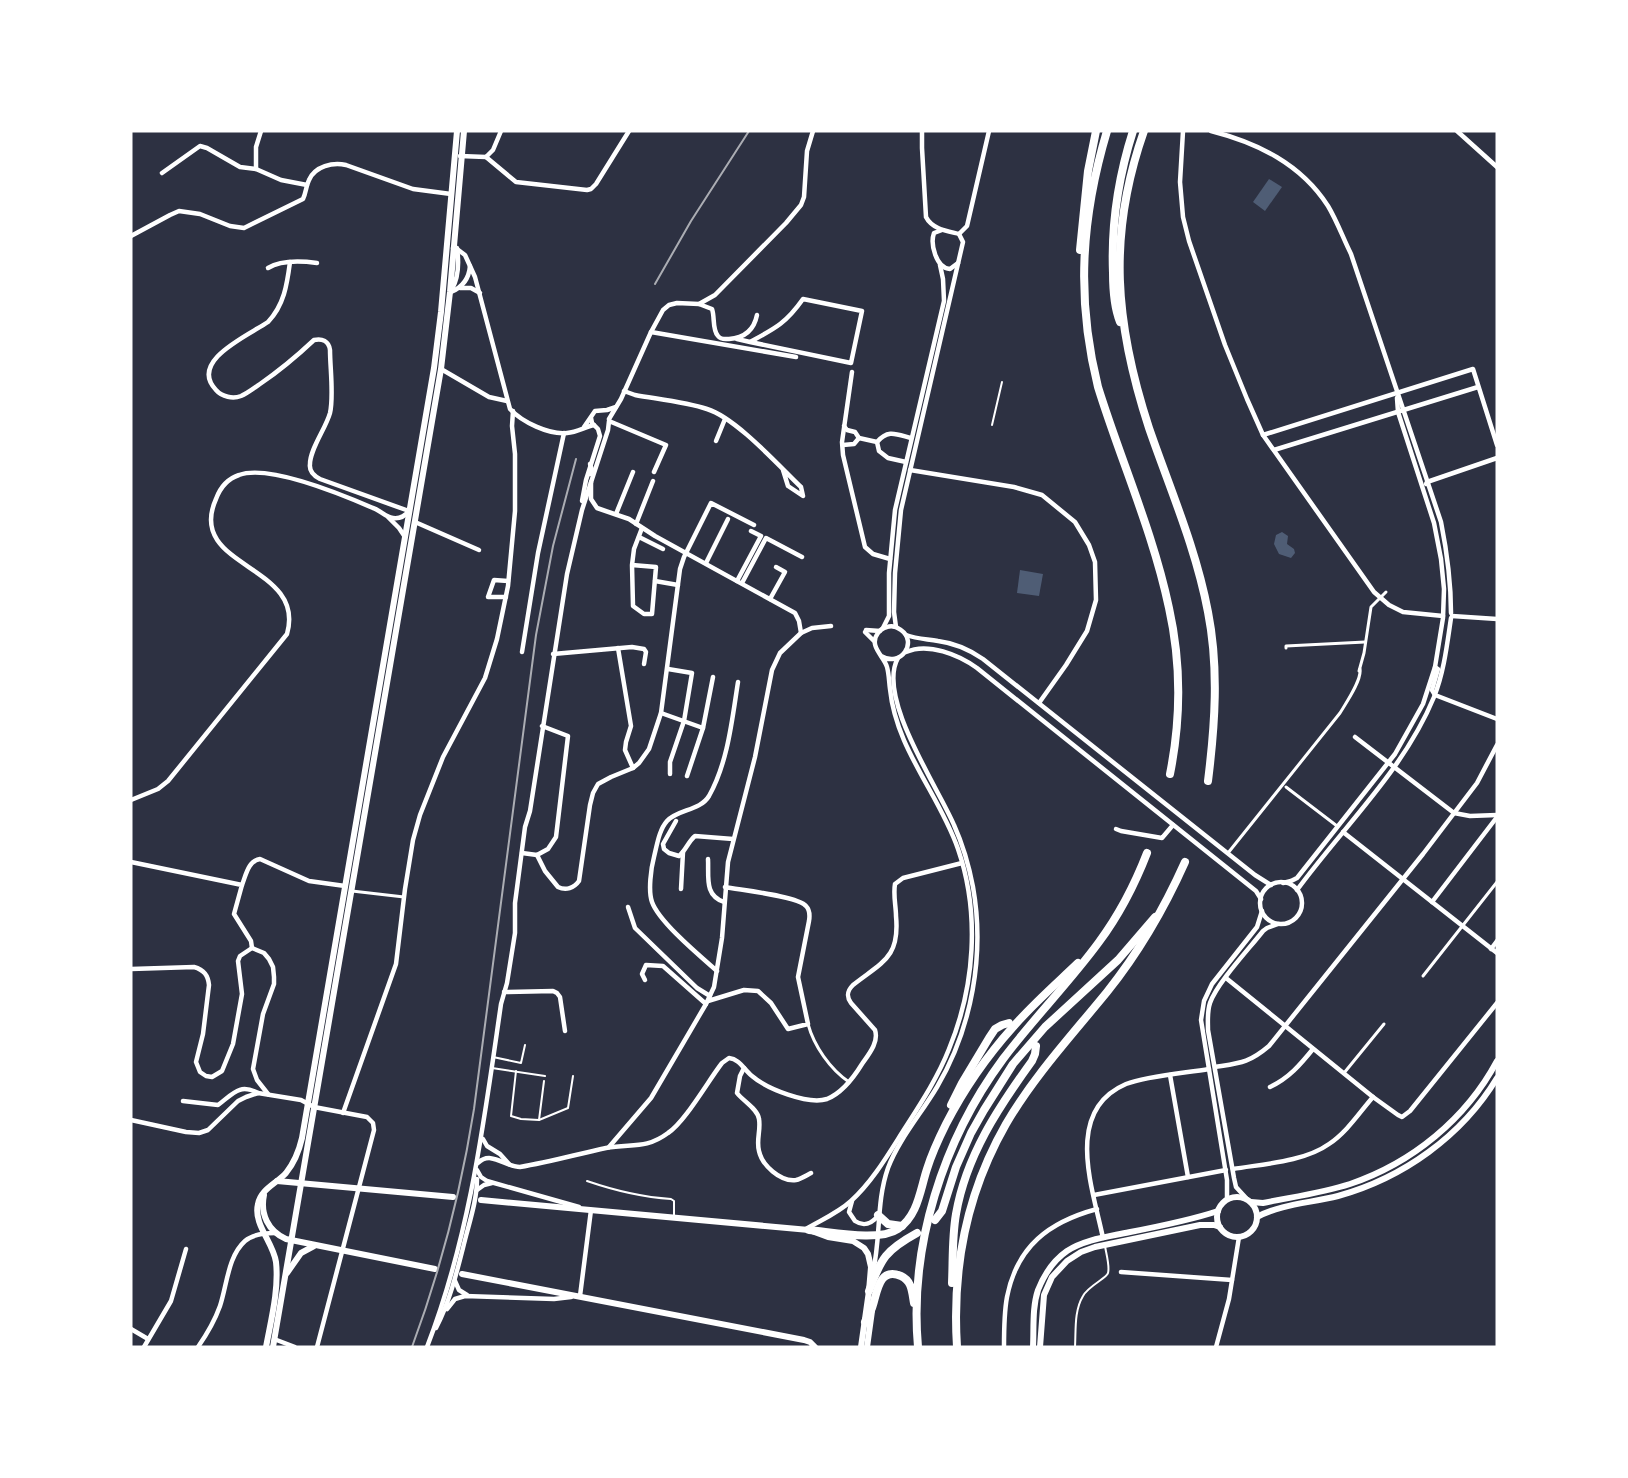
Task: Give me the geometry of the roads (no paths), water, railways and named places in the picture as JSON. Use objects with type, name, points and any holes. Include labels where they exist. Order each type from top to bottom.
[{"type":"highway","points":[[1084,284],[1080,271],[1081,239],[1088,171],[1096,131]]},
{"type":"highway","points":[[1107,131],[1091,198],[1086,244],[1084,284],[1087,335],[1098,387],[1157,558],[1176,645],[1178,687],[1177,731],[1170,774]]},
{"type":"highway","points":[[1132,131],[1118,186],[1112,249],[1116,312],[1124,334],[1136,387],[1193,553],[1208,613],[1215,665],[1216,690],[1208,781]]},
{"type":"highway","points":[[1124,334],[1119,281],[1122,223],[1133,165],[1144,131]]},
{"type":"highway","points":[[916,1326],[919,1271],[929,1219],[935,1192],[953,1145],[973,1105],[995,1071],[1090,954],[1122,906],[1148,853]]},
{"type":"highway","points":[[955,1304],[961,1249],[968,1218],[974,1196],[995,1144],[1022,1098],[1128,964],[1162,910],[1185,862]]},
{"type":"highway","points":[[935,1220],[942,1210],[956,1167],[971,1133],[1013,1064],[1045,1027],[1118,960],[1162,910]]},
{"type":"highway","points":[[940,1135],[968,1086],[1012,1027],[1080,961],[1090,954]]},
{"type":"highway","points":[[807,1230],[878,1236],[893,1232],[910,1218],[927,1168],[962,1082],[995,1029],[1009,1024]]},
{"type":"highway","points":[[957,1347],[955,1304],[952,1286],[954,1230],[956,1212],[967,1170],[994,1116],[1032,1061],[1036,1046]]},
{"type":"highway","points":[[878,1215],[888,1224],[902,1226]]},
{"type":"highway","points":[[870,1291],[879,1265],[889,1251],[916,1233]]},
{"type":"highway","points":[[865,1322],[872,1308],[875,1291],[884,1278],[892,1275],[902,1277],[911,1285],[918,1347]]},
{"type":"main road","points":[[273,1347],[301,1183],[345,886],[405,537],[403,528],[409,511],[454,237],[458,156],[456,131]]},
{"type":"main road","points":[[266,1347],[276,1290],[276,1262],[274,1253],[258,1220],[257,1208],[260,1198],[287,1171],[296,1155],[311,1106],[351,891],[441,369],[450,292],[452,248],[451,194],[464,131]]},
{"type":"main road","points":[[1220,1227],[1217,1217],[1218,1211],[1227,1199],[1235,1197],[1263,1203],[1333,1189],[1376,1173],[1404,1159],[1431,1140],[1459,1114],[1485,1081],[1497,1061]]},
{"type":"main road","points":[[1257,1217],[1277,1209],[1352,1192],[1380,1181],[1408,1166],[1439,1144],[1466,1119],[1497,1078]]},
{"type":"main road","points":[[277,1181],[453,1197]]},
{"type":"main road","points":[[267,1189],[263,1200],[266,1222],[275,1233],[291,1241],[435,1268]]},
{"type":"main road","points":[[481,1200],[807,1230],[828,1237],[853,1241],[864,1248],[870,1260],[870,1291],[861,1347]]},
{"type":"main road","points":[[1033,1347],[1038,1292],[1046,1273],[1068,1251],[1085,1242],[1104,1242],[1200,1225],[1214,1225],[1220,1227],[1229,1236],[1239,1237],[1251,1231],[1255,1226],[1256,1212],[1249,1201]]},
{"type":"main road","points":[[1040,1347],[1043,1302],[1046,1290],[1052,1277],[1073,1257],[1104,1242],[1218,1211]]},
{"type":"main road","points":[[285,1276],[301,1253],[316,1246]]},
{"type":"main road","points":[[462,1274],[804,1340],[810,1342],[815,1347]]},
{"type":"main road","points":[[867,1347],[872,1308]]},
{"type":"street","points":[[256,169],[256,147],[261,131]]},
{"type":"street","points":[[486,157],[493,150],[502,131]]},
{"type":"street","points":[[458,156],[486,157],[516,182],[587,190],[596,184],[629,131]]},
{"type":"street","points":[[699,304],[715,295],[786,223],[800,205],[804,197],[807,151],[813,131]]},
{"type":"street","points":[[896,627],[894,612],[895,573],[902,510],[963,242],[959,234],[932,224],[926,217],[922,131]]},
{"type":"street","points":[[959,234],[967,226],[989,131]]},
{"type":"street","points":[[1183,131],[1180,182],[1183,217],[1188,241],[1225,345],[1246,399],[1263,435],[1380,598],[1403,612],[1443,616],[1447,620],[1451,616],[1497,619]]},
{"type":"street","points":[[1212,131],[1258,146],[1285,161],[1298,171],[1314,188],[1327,206],[1351,254],[1397,393],[1400,411],[1432,514],[1442,559],[1444,589],[1443,616],[1435,667],[1419,713],[1396,754],[1297,878],[1271,885],[1265,890],[1260,899]]},
{"type":"street","points":[[1457,131],[1497,167]]},
{"type":"street","points":[[162,173],[200,146],[240,167],[256,169],[281,180],[307,185]]},
{"type":"street","points":[[493,150],[495,164]]},
{"type":"street","points":[[131,236],[179,211],[200,214],[230,226],[244,228],[303,199],[313,174],[323,167],[339,163],[413,188],[451,194]]},
{"type":"street","points":[[874,642],[875,637],[889,616],[890,559],[895,510],[942,309],[944,285],[932,240],[934,233],[944,230]]},
{"type":"street","points":[[452,248],[465,255],[477,282],[507,401],[513,411],[537,426],[553,432],[564,434],[583,428],[604,427],[624,391],[650,332],[661,313],[669,305],[677,303],[699,304],[712,309],[715,332],[720,338],[736,339],[750,342],[850,363],[862,311],[803,299],[789,318],[772,331],[750,342]]},
{"type":"street","points":[[268,268],[272,265],[298,261],[317,262]]},
{"type":"street","points":[[460,288],[468,276],[469,261]]},
{"type":"street","points":[[290,262],[285,292],[279,308],[268,322],[216,357],[209,369],[211,382],[216,390],[224,396],[233,398],[242,396],[278,371],[314,340],[326,341],[330,346],[331,405],[328,419],[310,460],[312,473],[320,479],[409,511],[404,516],[398,518],[387,516]]},
{"type":"street","points":[[940,265],[950,269],[958,263]]},
{"type":"street","points":[[450,292],[477,282]]},
{"type":"street","points":[[460,288],[471,288],[481,294]]},
{"type":"street","points":[[736,339],[750,330],[757,315]]},
{"type":"street","points":[[650,332],[796,357]]},
{"type":"street","points":[[441,369],[489,397],[507,401]]},
{"type":"street","points":[[1263,435],[1473,369],[1497,445]]},
{"type":"street","points":[[852,372],[844,426],[843,455],[865,547],[873,554],[890,559]]},
{"type":"street","points":[[1274,450],[1478,387]]},
{"type":"street","points":[[624,391],[635,395],[707,409],[725,419],[744,433],[801,487],[803,496],[788,486],[783,470]]},
{"type":"street","points":[[583,428],[595,411],[616,407]]},
{"type":"street","points":[[457,1264],[458,1249],[475,1193],[477,1167],[492,1068],[515,929],[515,903],[522,853],[564,590],[582,510],[608,430],[608,414],[604,410]]},
{"type":"street","points":[[343,1113],[396,964],[413,840],[420,815],[443,757],[485,678],[494,653],[508,581],[515,491],[513,411]]},
{"type":"street","points":[[1297,890],[1394,767],[1414,737],[1435,695],[1442,670],[1451,616],[1448,559],[1441,522],[1400,411]]},
{"type":"street","points":[[582,510],[584,487],[599,439],[599,431],[591,418]]},
{"type":"street","points":[[716,441],[725,419]]},
{"type":"street","points":[[609,420],[666,445],[654,472]]},
{"type":"street","points":[[844,426],[847,430],[855,432],[859,438],[877,442]]},
{"type":"street","points":[[877,442],[884,434],[890,433],[911,438]]},
{"type":"street","points":[[522,652],[538,553],[564,434]]},
{"type":"street","points":[[843,445],[854,444],[859,438]]},
{"type":"street","points":[[877,442],[879,451],[888,458],[906,462]]},
{"type":"street","points":[[1427,482],[1497,458]]},
{"type":"street","points":[[590,464],[591,499],[594,506],[629,519],[795,613],[799,621],[801,633]]},
{"type":"street","points":[[910,470],[1014,487],[1042,495],[1075,522],[1089,545],[1095,562],[1096,600],[1087,631],[1039,703]]},
{"type":"street","points":[[616,514],[633,472]]},
{"type":"street","points":[[131,800],[158,789],[168,781],[287,634],[290,611],[286,599],[271,583],[227,551],[218,541],[213,531],[210,519],[211,509],[219,491],[228,481],[240,474],[258,473],[303,481],[376,508],[403,528],[411,527],[415,522],[479,550]]},
{"type":"street","points":[[636,524],[653,481]]},
{"type":"street","points":[[1427,482],[1426,486],[1432,514]]},
{"type":"street","points":[[537,855],[545,871],[558,887],[570,888],[579,881],[593,793],[598,784],[633,768],[639,763],[648,749],[661,713],[680,569],[686,552],[711,503],[754,525]]},
{"type":"street","points":[[706,563],[728,519]]},
{"type":"street","points":[[632,565],[656,567],[652,614],[644,614],[633,606],[632,565],[634,549],[642,528]]},
{"type":"street","points":[[740,582],[761,536],[751,531]]},
{"type":"street","points":[[639,537],[663,549]]},
{"type":"street","points":[[740,582],[766,538],[802,557]]},
{"type":"street","points":[[770,599],[785,572],[776,567]]},
{"type":"street","points":[[506,596],[488,596],[494,580],[508,581]]},
{"type":"street","points":[[655,581],[678,585]]},
{"type":"street","points":[[1228,854],[1340,713],[1354,689],[1361,672],[1359,670],[1372,607],[1386,592]]},
{"type":"street","points":[[609,1147],[651,1098],[714,987],[722,938],[725,887],[733,839],[755,757],[772,670],[780,653],[801,633],[812,628],[831,626]]},
{"type":"street","points":[[807,1230],[852,1200],[883,1163],[925,1095],[949,1051],[967,986],[972,942],[969,904],[958,848],[938,804],[909,753],[900,733],[893,708],[888,669],[866,631],[896,627],[904,632],[906,636],[908,644],[904,653]]},
{"type":"street","points":[[906,636],[940,641],[977,654],[1228,854],[1271,885]]},
{"type":"street","points":[[1286,648],[1286,646],[1365,642]]},
{"type":"street","points":[[553,654],[632,647],[644,649],[646,652],[644,664]]},
{"type":"street","points":[[618,648],[631,726],[625,750],[633,768]]},
{"type":"street","points":[[870,1291],[876,1256],[878,1215],[889,1165],[938,1086],[958,1043],[971,996],[978,936],[975,901],[969,869],[962,847],[947,808],[913,747],[902,720],[894,679],[895,665],[898,658],[904,653],[918,649],[953,655],[970,663],[1256,891],[1260,899],[1262,911],[1269,921],[1278,924]]},
{"type":"street","points":[[881,656],[889,660],[898,658]]},
{"type":"street","points":[[1435,667],[1438,669],[1432,690],[1435,695],[1497,718]]},
{"type":"street","points":[[668,669],[692,673],[684,721],[670,762],[670,774]]},
{"type":"street","points":[[687,776],[703,728],[712,677]]},
{"type":"street","points":[[717,971],[657,914],[651,900],[651,868],[658,839],[665,823],[680,813],[698,806],[708,798],[729,740],[738,682]]},
{"type":"street","points":[[661,713],[703,728]]},
{"type":"street","points":[[522,853],[537,855],[548,849],[556,837],[568,736],[542,726]]},
{"type":"street","points":[[1355,736],[1454,813],[1470,816],[1497,816]]},
{"type":"street","points":[[1215,1067],[1245,1062],[1258,1056],[1269,1046],[1477,783],[1497,745]]},
{"type":"street","points":[[1286,787],[1337,826]]},
{"type":"street","points":[[1432,902],[1497,816]]},
{"type":"street","points":[[676,821],[663,844],[664,849],[676,856],[683,852],[689,841],[696,836],[733,839]]},
{"type":"street","points":[[1116,828],[1121,831],[1162,838],[1173,824]]},
{"type":"street","points":[[1343,832],[1497,953]]},
{"type":"street","points":[[681,889],[683,852]]},
{"type":"street","points":[[252,948],[251,941],[234,914],[242,885],[250,865],[255,860],[260,859],[309,881],[345,886]]},
{"type":"street","points":[[708,859],[709,890],[716,899],[724,902]]},
{"type":"street","points":[[131,862],[242,885]]},
{"type":"street","points":[[477,1167],[484,1158],[490,1157],[520,1167],[609,1147],[649,1144],[670,1133],[722,1063],[729,1058],[734,1059],[758,1080],[783,1094],[812,1099],[826,1099],[850,1082],[875,1043],[876,1034],[872,1026],[848,999],[848,990],[884,962],[895,946],[897,932],[895,884],[903,878],[962,863]]},
{"type":"street","points":[[1423,976],[1497,882]]},
{"type":"street","points":[[1249,1201],[1236,1187],[1208,1030],[1208,1012],[1214,995],[1263,931],[1278,924],[1290,922],[1300,913],[1302,901],[1297,890],[1292,885],[1283,883]]},
{"type":"street","points":[[725,887],[797,900],[808,907],[810,921],[798,977],[808,1024],[811,1034],[830,1065],[850,1082]]},
{"type":"street","points":[[351,891],[404,897]]},
{"type":"street","points":[[628,906],[635,928],[708,1000]]},
{"type":"street","points":[[1227,1199],[1226,1170],[1208,1069],[1202,1027],[1202,1010],[1208,993],[1257,927],[1262,911]]},
{"type":"street","points":[[1491,948],[1497,941]]},
{"type":"street","points":[[131,969],[194,967],[204,971],[209,985],[203,1034],[196,1062],[200,1072],[212,1077],[222,1071],[233,1044],[242,994],[238,961],[240,956],[252,948]]},
{"type":"street","points":[[252,948],[264,953],[273,967],[274,984],[263,1014],[253,1069],[256,1080],[268,1094]]},
{"type":"street","points":[[645,980],[642,974],[646,965],[663,966],[708,1000]]},
{"type":"street","points":[[1226,978],[1373,1097],[1402,1116],[1410,1111],[1497,1003]]},
{"type":"street","points":[[708,1000],[744,990],[758,991],[770,1003],[788,1029],[808,1024]]},
{"type":"street","points":[[504,992],[557,993],[560,997],[565,1032]]},
{"type":"street","points":[[1344,1073],[1384,1024]]},
{"type":"street","points":[[1202,1027],[1205,1032],[1211,1063],[1215,1067]]},
{"type":"street","points":[[1270,1086],[1286,1078],[1300,1066],[1313,1049]]},
{"type":"street","points":[[744,1068],[740,1076],[737,1093],[755,1111],[759,1118],[759,1152],[766,1165],[776,1174],[788,1179],[796,1180],[811,1173]]},
{"type":"street","points":[[1104,1242],[1094,1195],[1086,1142],[1088,1128],[1095,1112],[1116,1089],[1128,1084],[1208,1069]]},
{"type":"street","points":[[1170,1076],[1188,1177]]},
{"type":"street","points":[[183,1101],[218,1105],[239,1089],[245,1088],[258,1093],[301,1100],[311,1106],[367,1117],[374,1123],[374,1130],[359,1189],[317,1347]]},
{"type":"street","points":[[131,1120],[199,1133],[208,1130],[246,1096],[258,1093]]},
{"type":"street","points":[[1233,1169],[1279,1162],[1325,1147],[1345,1131],[1373,1097]]},
{"type":"street","points":[[482,1135],[483,1141],[487,1146],[500,1154],[513,1166]]},
{"type":"street","points":[[427,1345],[442,1316],[455,1299],[461,1296],[554,1299],[578,1296],[591,1210],[493,1182],[481,1177],[477,1167]]},
{"type":"street","points":[[1094,1195],[1226,1170]]},
{"type":"street","points":[[475,1193],[484,1185],[493,1182]]},
{"type":"street","points":[[852,1200],[849,1212],[852,1219],[858,1223],[870,1223],[878,1215]]},
{"type":"street","points":[[442,1316],[470,1209]]},
{"type":"street","points":[[1004,1347],[1006,1299],[1011,1278],[1022,1257],[1038,1238],[1053,1226],[1073,1216],[1097,1209]]},
{"type":"street","points":[[198,1347],[212,1325],[220,1306],[231,1266],[238,1250],[251,1237],[265,1233],[275,1233]]},
{"type":"street","points":[[1216,1347],[1229,1299],[1239,1237]]},
{"type":"street","points":[[144,1347],[171,1301],[186,1249]]},
{"type":"street","points":[[1121,1272],[1232,1280]]},
{"type":"street","points":[[453,1279],[459,1290],[468,1296]]},
{"type":"street","points":[[427,1345],[453,1279]]},
{"type":"street","points":[[131,1329],[148,1339]]},
{"type":"street","points":[[274,1339],[295,1347]]},
{"type":"lane","points":[[992,425],[1002,382]]},
{"type":"lane","points":[[494,1057],[521,1063],[525,1045]]},
{"type":"lane","points":[[492,1068],[545,1076]]},
{"type":"lane","points":[[516,1071],[511,1116],[521,1119],[539,1120],[568,1108],[573,1076]]},
{"type":"lane","points":[[539,1120],[544,1081]]},
{"type":"lane","points":[[587,1181],[622,1192],[646,1197],[671,1199],[674,1201],[674,1218]]},
{"type":"lane","points":[[1075,1347],[1077,1312],[1082,1298],[1088,1289],[1096,1282],[1106,1278],[1109,1272],[1104,1242]]},
{"type":"water","points":[[1269,179],[1282,187],[1265,211],[1253,202]]},
{"type":"water","points":[[1282,532],[1288,536],[1287,544],[1294,549],[1295,553],[1291,558],[1279,554],[1274,544],[1276,535]]},
{"type":"water","points":[[1020,570],[1043,574],[1039,596],[1017,593]]},
{"type":"railway","points":[[655,284],[691,221],[749,131]]},
{"type":"railway","points":[[412,1347],[449,1230],[469,1140],[536,635],[553,546],[576,459]]}]
